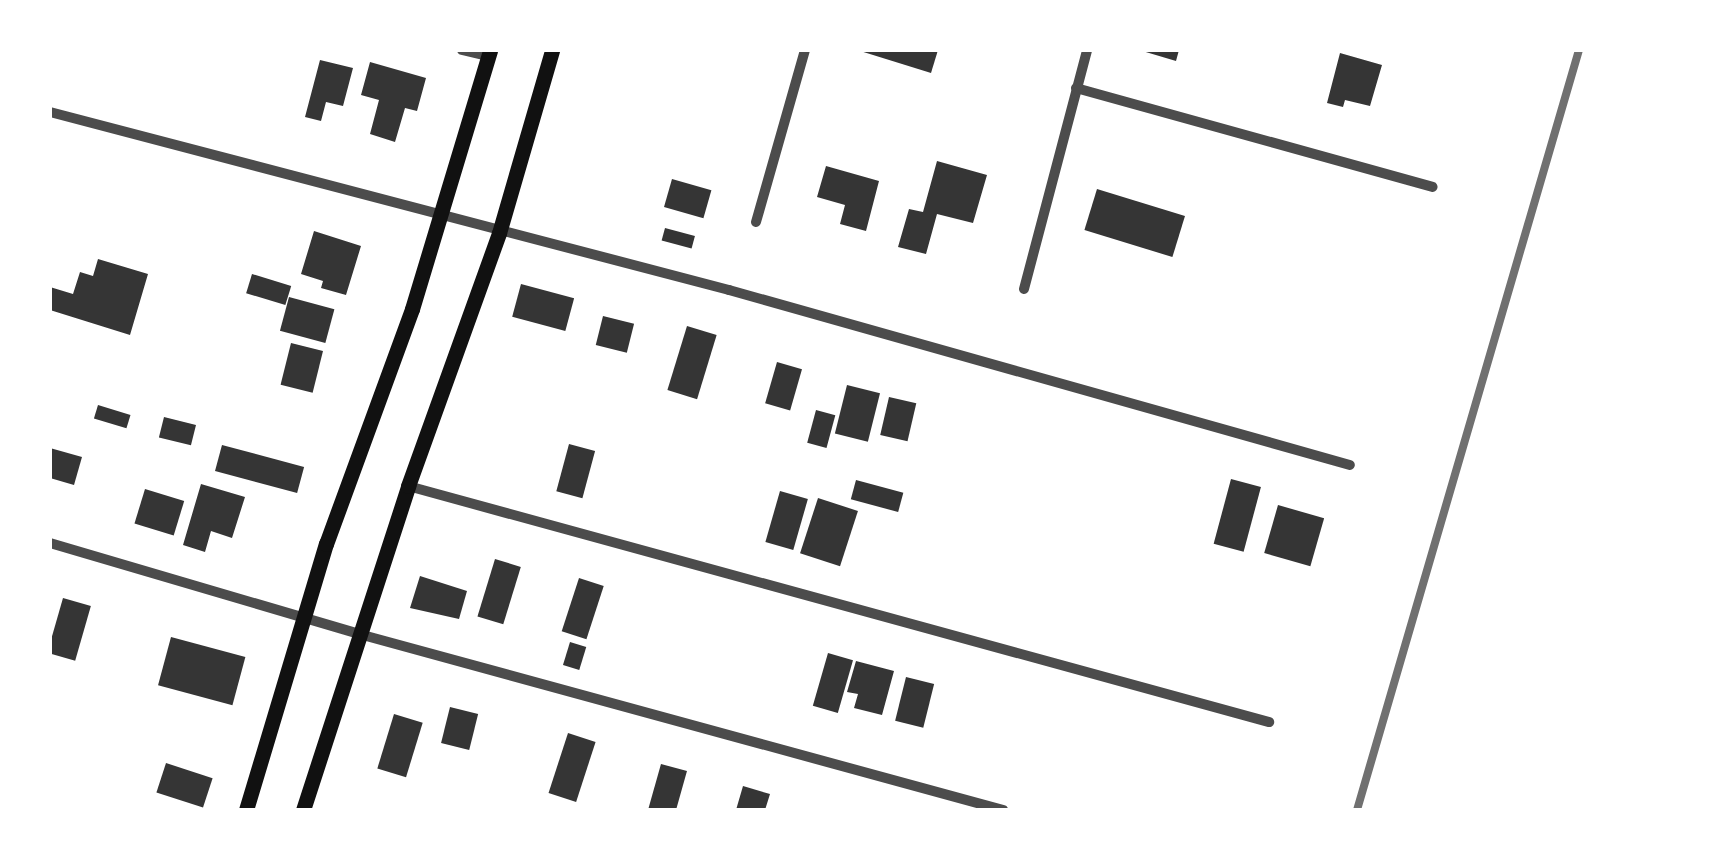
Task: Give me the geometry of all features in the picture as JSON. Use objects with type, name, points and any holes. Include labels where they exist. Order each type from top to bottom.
[{"type":"main road","points":[[303,810],[408,486],[499,233],[552,50]]},
{"type":"main road","points":[[246,810],[352,464],[442,215],[489,53]]},
{"type":"street","points":[[462,50],[489,53]]},
{"type":"street","points":[[756,222],[805,50]]},
{"type":"street","points":[[1024,289],[1087,50]]},
{"type":"street","points":[[1076,88],[1433,188]]},
{"type":"street","points":[[50,112],[499,233],[729,290],[1350,466]]},
{"type":"street","points":[[408,486],[1269,722]]},
{"type":"street","points":[[50,544],[359,634],[1003,810]]},
{"type":"building","points":[[857,50],[938,50],[931,73]]},
{"type":"building","points":[[1139,50],[1179,50],[1176,61]]},
{"type":"building","points":[[1340,53],[1382,65],[1370,106],[1345,100],[1343,107],[1327,103]]},
{"type":"building","points":[[320,60],[353,68],[343,106],[326,102],[321,121],[305,117]]},
{"type":"building","points":[[370,62],[426,78],[417,111],[405,108],[395,142],[370,134],[379,100],[361,95]]},
{"type":"building","points":[[937,161],[987,175],[973,223],[937,214],[926,254],[898,247],[909,209],[923,212]]},
{"type":"building","points":[[826,166],[879,181],[866,231],[840,224],[845,205],[817,197]]},
{"type":"building","points":[[672,179],[711,190],[703,218],[664,207]]},
{"type":"building","points":[[1097,189],[1185,216],[1172,257],[1084,230]]},
{"type":"building","points":[[665,228],[695,236],[692,249],[662,241]]},
{"type":"building","points":[[314,231],[361,246],[346,295],[321,288],[323,281],[301,274]]},
{"type":"building","points":[[98,259],[148,274],[130,335],[50,310],[50,287],[73,294],[80,272],[93,276]]},
{"type":"building","points":[[252,274],[291,286],[285,305],[246,293]]},
{"type":"building","points":[[521,284],[574,298],[565,331],[512,317]]},
{"type":"building","points":[[289,297],[334,309],[325,343],[280,331]]},
{"type":"building","points":[[603,316],[634,324],[627,353],[596,345]]},
{"type":"building","points":[[687,326],[717,335],[697,399],[667,390]]},
{"type":"building","points":[[291,343],[323,351],[313,393],[281,385]]},
{"type":"building","points":[[777,362],[802,369],[790,411],[765,403]]},
{"type":"building","points":[[847,385],[880,393],[868,442],[835,434]]},
{"type":"building","points":[[889,397],[916,403],[908,441],[880,435]]},
{"type":"building","points":[[98,405],[131,415],[126,428],[94,418]]},
{"type":"building","points":[[816,410],[835,415],[827,448],[807,443]]},
{"type":"building","points":[[164,417],[196,425],[191,445],[159,437]]},
{"type":"building","points":[[569,444],[595,451],[582,498],[556,491]]},
{"type":"building","points":[[222,445],[304,467],[297,493],[215,471]]},
{"type":"building","points":[[50,448],[82,457],[74,485],[50,478]]},
{"type":"building","points":[[1231,479],[1261,487],[1244,552],[1214,544]]},
{"type":"building","points":[[856,480],[903,493],[898,512],[851,499]]},
{"type":"building","points":[[201,484],[245,497],[232,538],[211,531],[205,552],[183,545]]},
{"type":"building","points":[[145,489],[184,501],[174,535],[134,523]]},
{"type":"building","points":[[780,491],[808,499],[793,550],[765,542]]},
{"type":"building","points":[[818,498],[858,511],[840,566],[800,553]]},
{"type":"building","points":[[1278,505],[1324,518],[1310,566],[1264,553]]},
{"type":"building","points":[[495,559],[521,567],[503,624],[477,616]]},
{"type":"building","points":[[420,576],[467,591],[459,619],[410,608]]},
{"type":"building","points":[[579,578],[604,586],[586,639],[562,631]]},
{"type":"building","points":[[63,598],[91,606],[75,661],[50,654]]},
{"type":"building","points":[[171,637],[245,657],[232,705],[158,685]]},
{"type":"building","points":[[570,642],[586,647],[579,670],[563,665]]},
{"type":"building","points":[[828,653],[853,660],[838,713],[813,706]]},
{"type":"building","points":[[856,661],[894,671],[882,715],[854,708],[858,694],[847,692]]},
{"type":"building","points":[[906,677],[934,684],[923,728],[895,721]]},
{"type":"building","points":[[450,707],[478,714],[469,750],[441,743]]},
{"type":"building","points":[[394,714],[423,723],[406,777],[377,769]]},
{"type":"building","points":[[568,733],[596,742],[576,802],[549,793]]},
{"type":"building","points":[[166,763],[213,778],[203,808],[156,792]]},
{"type":"building","points":[[661,764],[687,771],[676,810],[648,810]]},
{"type":"building","points":[[743,786],[770,794],[765,810],[736,810]]},
{"type":"railway","points":[[1357,810],[1579,50]]}]
